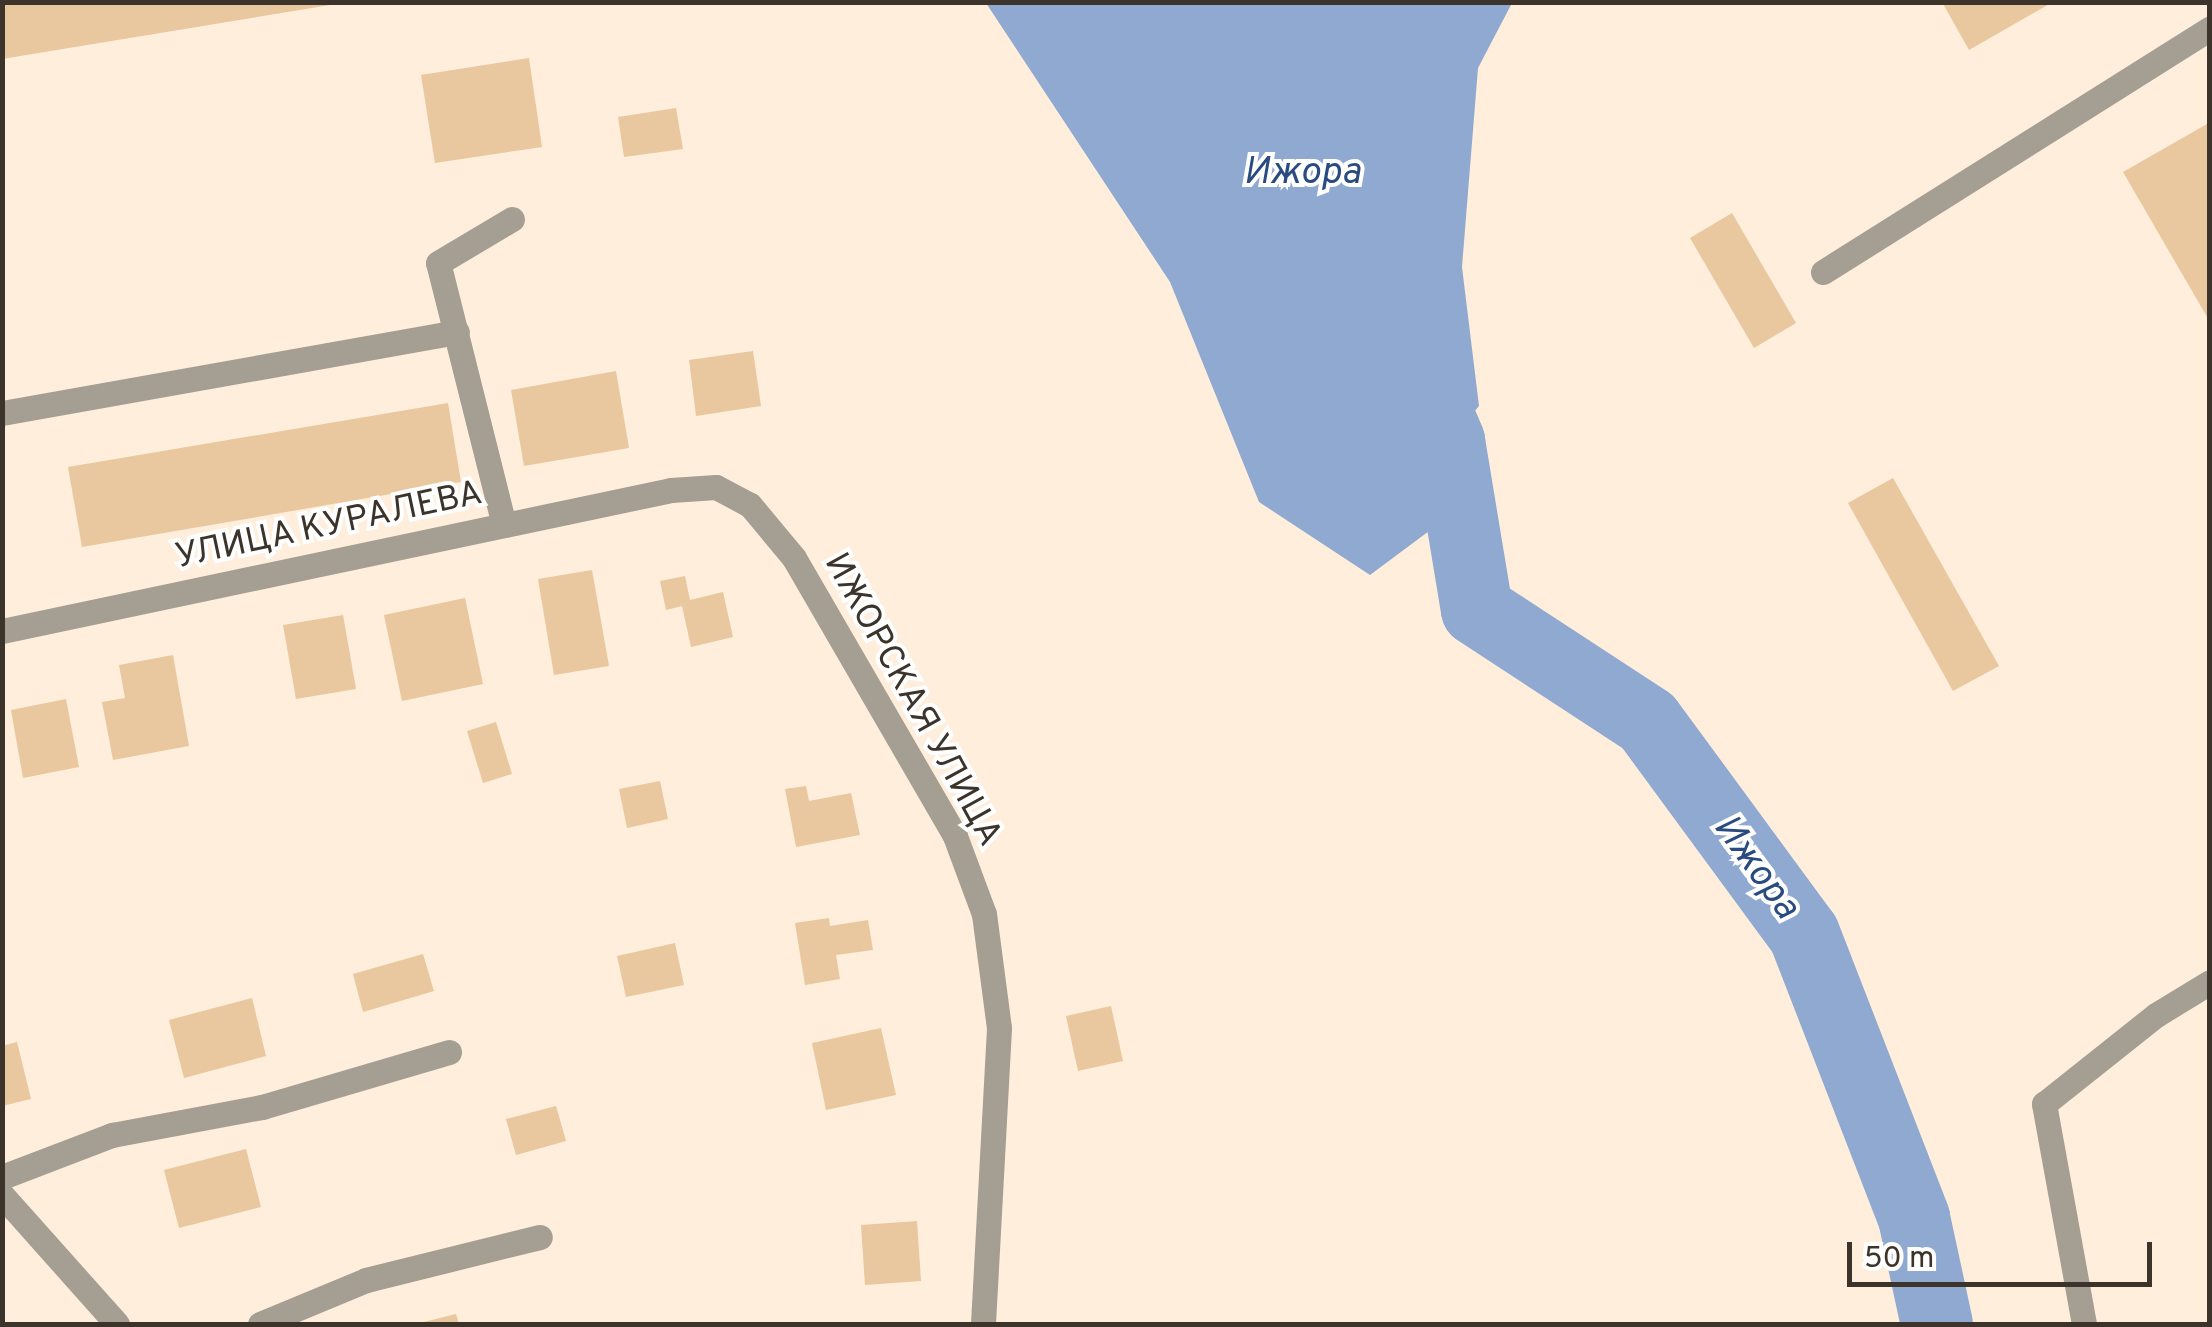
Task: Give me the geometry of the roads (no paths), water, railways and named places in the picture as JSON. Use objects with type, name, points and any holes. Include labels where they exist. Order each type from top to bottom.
[{"type":"street","points":[[1824,272],[2210,28]]},
{"type":"street","points":[[504,525],[438,263],[512,219]]},
{"type":"street","points":[[2,413],[457,332]]},
{"type":"street","name":"ИЖОРСКАЯ УЛИЦА","points":[[670,490],[716,487],[750,505],[794,558],[956,836],[984,914],[1000,1028],[983,1324]]},
{"type":"street","name":"УЛИЦА КУРАЛЕВА","points":[[2,632],[670,490]]},
{"type":"street","points":[[2084,1324],[2044,1104],[2156,1015],[2210,982]]},
{"type":"street","points":[[2,1177],[112,1135],[262,1107],[449,1052]]},
{"type":"street","points":[[2,1195],[117,1324]]},
{"type":"street","points":[[260,1324],[366,1280],[540,1237]]},
{"type":"water","name":"Ижора","points":[[986,3],[1512,3],[1478,68],[1462,267],[1479,406],[1449,441],[1464,505],[1370,575],[1259,502],[1170,282]]},
{"type":"waterway","name":"Ижора","points":[[1436,410],[1449,441],[1477,610],[1648,722],[1804,934],[1914,1218],[1937,1324]]}]
